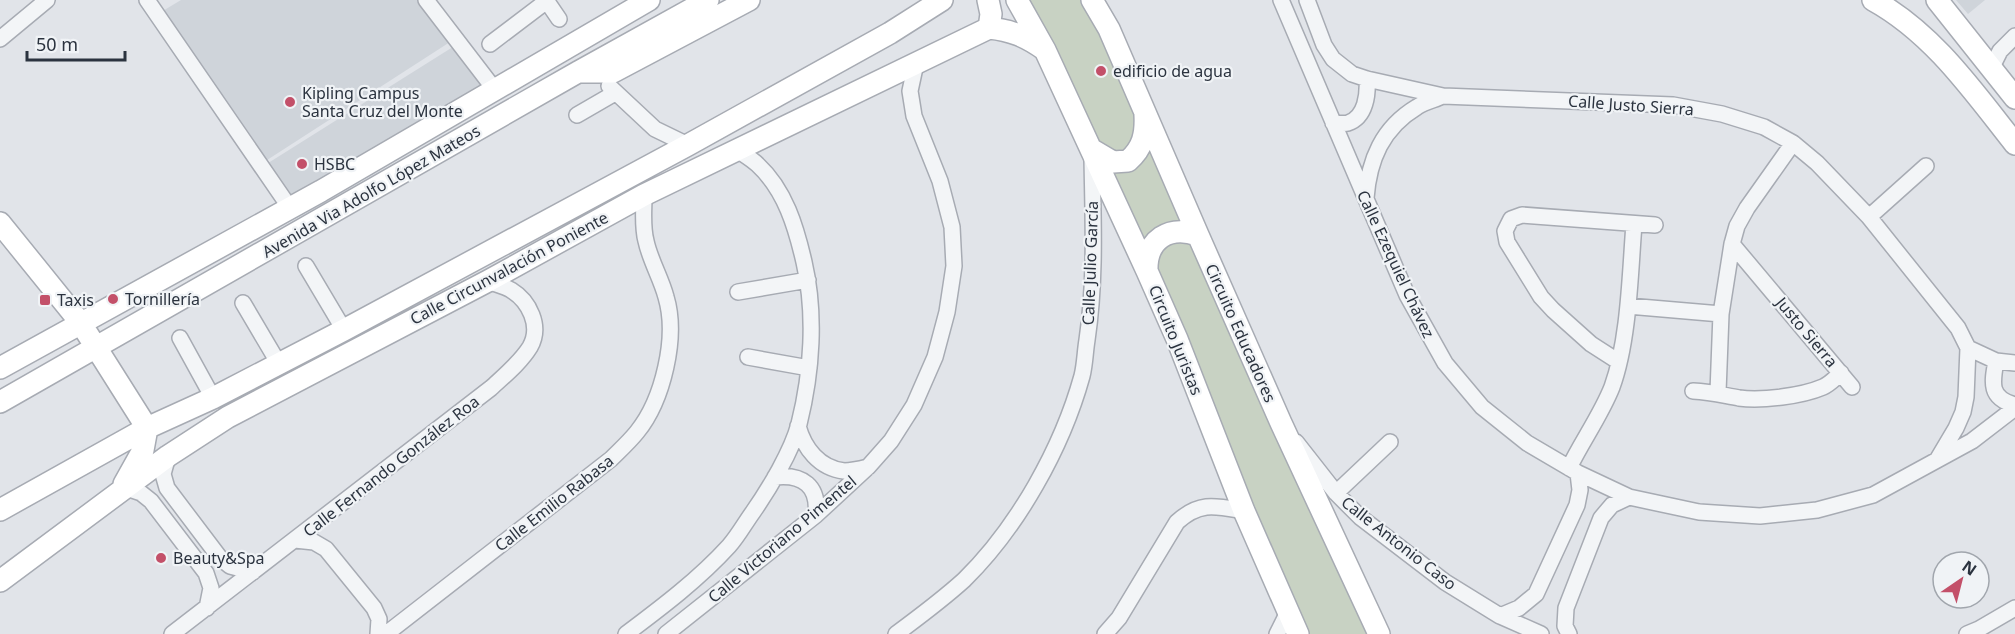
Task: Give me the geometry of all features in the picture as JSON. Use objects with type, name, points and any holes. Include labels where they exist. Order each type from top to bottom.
[{"type":"main road","name":"Avenida Via Adolfo López Mateos","points":[[0,368],[290,207],[495,90],[630,7],[648,0]]},
{"type":"main road","name":"Avenida Via Adolfo López Mateos","points":[[0,402],[708,0]]},
{"type":"main road","points":[[578,72],[613,72],[749,0]]},
{"type":"main road","name":"Calle Circunvalación Poniente","points":[[0,510],[147,428],[213,398],[344,330],[688,145],[890,33],[942,0]]},
{"type":"main road","points":[[988,0],[991,14],[989,28],[1004,29],[1030,39],[1045,50]]},
{"type":"main road","name":"Circuito Juristas","points":[[1017,0],[1045,50],[1147,271],[1298,634]]},
{"type":"main road","name":"Circuito Educadores","points":[[1092,0],[1109,29],[1281,423],[1379,634]]},
{"type":"main road","name":"Circuito Educadores","points":[[1109,0],[1109,29]]},
{"type":"main road","points":[[1937,0],[2015,98]]},
{"type":"main road","points":[[1875,1],[1918,32],[1950,62],[2015,144]]},
{"type":"main road","name":"Calle Circunvalación Poniente","points":[[0,581],[168,456],[228,417],[488,281],[644,195],[989,28]]},
{"type":"main road","points":[[1092,148],[1113,162],[1128,161],[1140,148],[1144,137],[1144,110]]},
{"type":"main road","points":[[0,223],[80,322],[147,428],[144,450],[122,491]]},
{"type":"main road","points":[[1147,271],[1150,250],[1155,242],[1164,235],[1175,231],[1186,231],[1198,235]]},
{"type":"street","points":[[0,39],[47,0]]},
{"type":"street","points":[[147,0],[290,207]]},
{"type":"street","points":[[426,0],[495,90]]},
{"type":"street","points":[[490,44],[547,0],[559,19]]},
{"type":"street","name":"Calle Ezequiel Chávez","points":[[1281,0],[1407,295],[1445,363],[1482,407],[1527,443],[1573,470],[1629,497],[1700,512],[1750,515],[1817,510],[1873,495],[1972,441],[2015,407]]},
{"type":"street","name":"Calle Justo Sierra","points":[[1307,0],[1324,45],[1333,59],[1352,74],[1366,79],[1443,96],[1673,105],[1733,117],[1764,127],[1792,143],[1817,163],[1869,217],[1958,328],[1968,348],[1968,380],[1963,412],[1935,462]]},
{"type":"street","points":[[1991,69],[2001,51],[2015,36]]},
{"type":"street","name":"Calle Victoriano Pimentel","points":[[666,634],[816,515],[868,467],[891,441],[914,405],[935,357],[947,312],[954,266],[952,227],[940,180],[914,116],[910,91],[916,63]]},
{"type":"street","points":[[1333,123],[1348,123],[1357,117],[1366,100],[1366,79]]},
{"type":"street","points":[[577,115],[612,89],[655,129],[688,145]]},
{"type":"street","name":"Calle Justo Sierra","points":[[1365,200],[1368,172],[1378,146],[1395,124],[1417,107],[1443,96]]},
{"type":"street","points":[[1718,392],[1721,314],[1737,226],[1792,143]]},
{"type":"street","name":"Calle Julio García","points":[[896,634],[964,579],[995,544],[1021,508],[1057,445],[1082,375],[1092,309],[1094,241],[1092,148]]},
{"type":"street","points":[[626,634],[713,564],[732,543],[776,477],[798,426],[809,368],[811,326],[808,280],[797,234],[782,196],[757,163],[736,149]]},
{"type":"street","points":[[1869,217],[1926,166]]},
{"type":"street","name":"Calle Emilio Rabasa","points":[[386,634],[611,459],[638,431],[653,404],[664,375],[671,337],[671,317],[666,297],[646,243],[643,226],[644,195]]},
{"type":"street","points":[[1618,362],[1591,344],[1541,297],[1507,242],[1505,231],[1511,219],[1522,215],[1655,225]]},
{"type":"street","points":[[1500,616],[1519,608],[1536,594],[1577,505],[1580,490],[1573,470],[1612,386],[1618,362],[1628,306],[1634,224]]},
{"type":"street","name":"Justo Sierra","points":[[1693,391],[1718,392],[1740,398],[1762,399],[1809,392],[1825,386],[1842,373],[1732,244]]},
{"type":"street","points":[[306,266],[344,330]]},
{"type":"street","points":[[738,292],[808,280]]},
{"type":"street","name":"Calle Fernando González Roa","points":[[172,634],[491,388],[516,366],[532,344],[535,322],[527,304],[510,289],[488,281]]},
{"type":"street","points":[[243,303],[279,364]]},
{"type":"street","points":[[1628,306],[1721,314]]},
{"type":"street","points":[[180,338],[213,398]]},
{"type":"street","points":[[1968,348],[1996,361],[2015,363]]},
{"type":"street","points":[[748,357],[809,368]]},
{"type":"street","points":[[1996,361],[1994,387],[1998,397],[2015,407]]},
{"type":"street","points":[[1842,373],[1852,387]]},
{"type":"street","name":"Calle Antonio Caso","points":[[1281,423],[1336,493],[1360,517],[1445,582],[1500,616],[1541,634]]},
{"type":"street","points":[[798,426],[803,442],[812,454],[830,467],[845,471],[868,467]]},
{"type":"street","points":[[1336,493],[1390,442]]},
{"type":"street","points":[[168,456],[163,474],[167,488],[220,558],[230,566],[253,572]]},
{"type":"street","points":[[776,477],[789,476],[800,479],[810,486],[816,496],[816,515]]},
{"type":"street","points":[[122,491],[141,494],[152,501],[206,573],[211,588],[207,608]]},
{"type":"street","points":[[1569,634],[1565,626],[1566,608],[1601,518],[1612,505],[1629,497]]},
{"type":"street","points":[[1105,634],[1119,618],[1177,522],[1187,513],[1199,507],[1214,506],[1245,511]]},
{"type":"street","points":[[295,540],[314,542],[326,549],[374,608],[379,619],[378,634]]},
{"type":"street","points":[[1978,632],[2015,608]]},
{"type":"street","points":[[1277,634],[1288,612]]},
{"type":"shaded area","name":"Kipling Campus Santa Cruz del Monte","points":[[181,0],[419,0],[450,42],[264,162],[161,12]]},
{"type":"shaded area","points":[[1956,0],[1985,0],[1968,14]]},
{"type":"shaded area","points":[[456,45],[490,88],[293,205],[265,165]]},
{"type":"green space","points":[[1017,0],[1088,0],[1388,634],[1302,634]]},
{"type":"place","name":"edificio de agua","points":[[1101,71]]},
{"type":"place","name":"Kipling Campus Santa Cruz del Monte","points":[[290,102]]},
{"type":"place","name":"HSBC","points":[[302,164]]},
{"type":"place","name":"Tornillería","points":[[113,299]]},
{"type":"place","name":"Taxis","points":[[45,300]]},
{"type":"place","name":"Beauty&Spa","points":[[161,558]]}]
